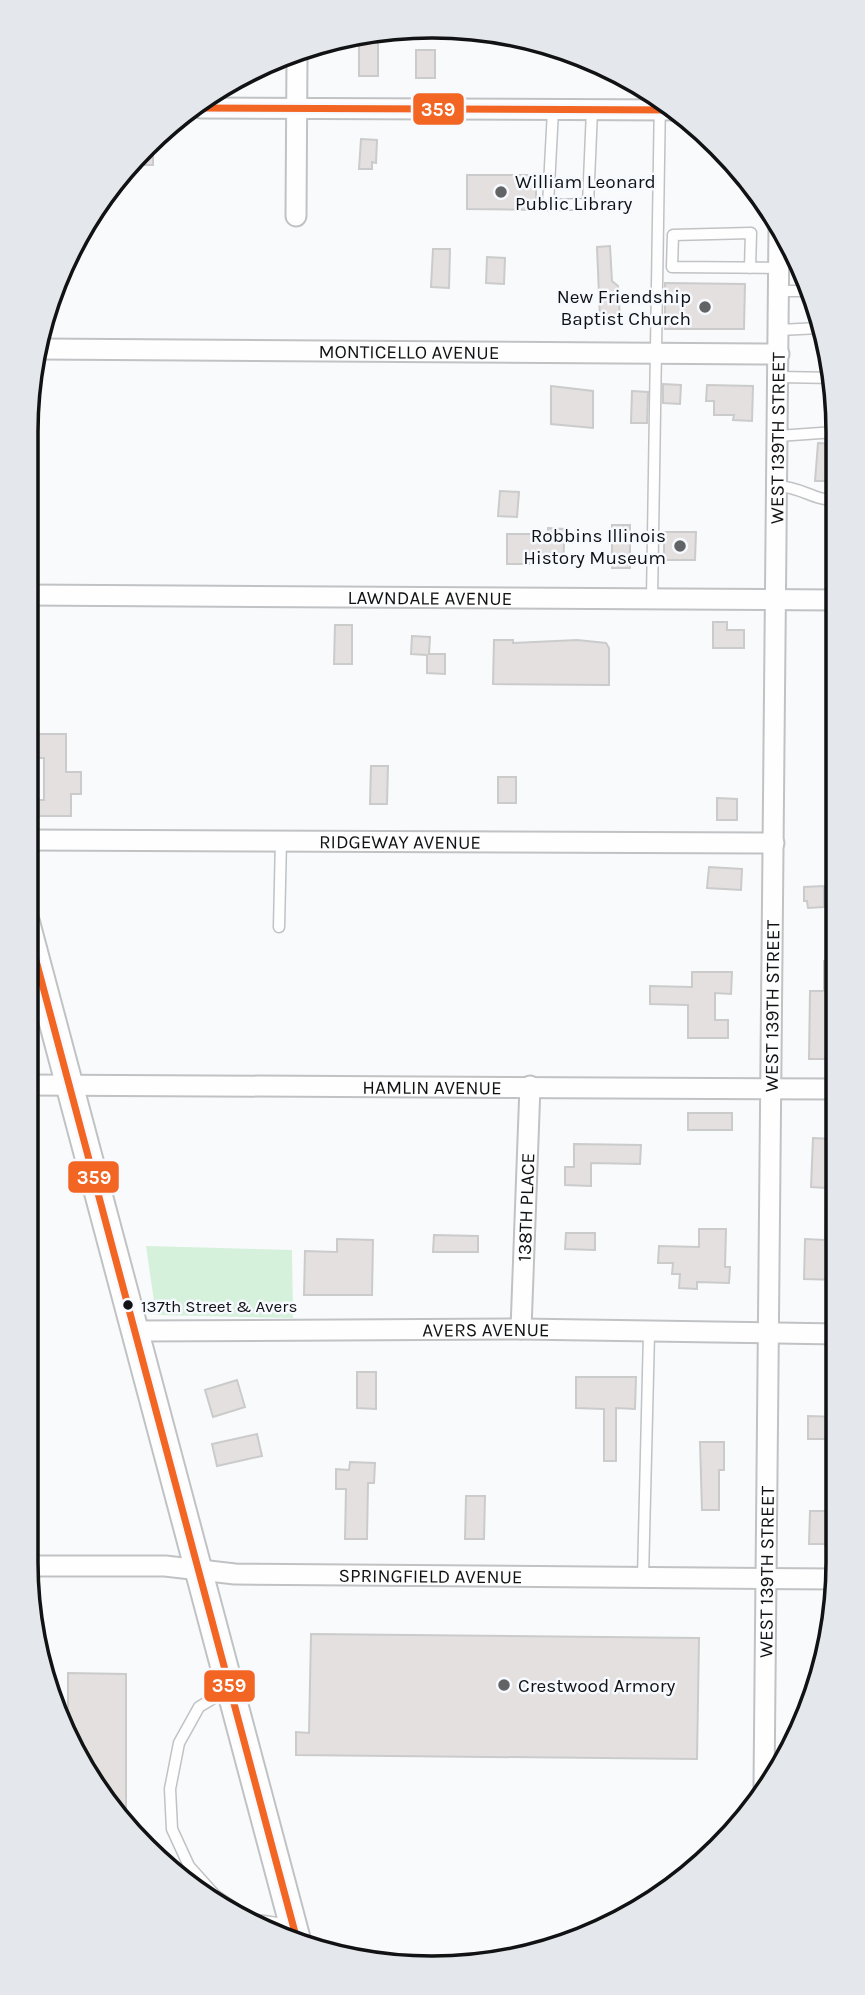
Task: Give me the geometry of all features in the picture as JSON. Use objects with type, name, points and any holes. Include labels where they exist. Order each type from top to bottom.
[{"type":"main road","points":[[38,967],[295,1932]]},
{"type":"street","points":[[296,216],[297,62]]},
{"type":"street","points":[[210,108],[592,110],[653,107]]},
{"type":"street","name":"WEST 139TH STREET","points":[[764,1775],[780,246]]},
{"type":"street","name":"MONTICELLO AVENUE","points":[[48,349],[779,354]]},
{"type":"street","name":"LAWNDALE AVENUE","points":[[38,595],[827,600]]},
{"type":"street","name":"RIDGEWAY AVENUE","points":[[38,840],[774,843]]},
{"type":"street","name":"HAMLIN AVENUE","points":[[38,1085],[827,1089]]},
{"type":"street","name":"138TH PLACE","points":[[521,1329],[530,1086]]},
{"type":"street","name":"AVERS AVENUE","points":[[135,1331],[521,1329],[827,1334]]},
{"type":"street","name":"SPRINGFIELD AVENUE","points":[[38,1566],[165,1566],[235,1574],[826,1579]]},
{"type":"lane","points":[[553,110],[548,205],[588,204],[592,110]]},
{"type":"lane","points":[[652,598],[656,354],[666,115]]},
{"type":"lane","points":[[750,268],[751,233],[673,235],[672,267],[750,268],[779,268]]},
{"type":"lane","points":[[779,291],[800,291]]},
{"type":"lane","points":[[779,330],[812,328]]},
{"type":"lane","points":[[779,377],[822,378]]},
{"type":"lane","points":[[778,436],[827,433]]},
{"type":"lane","points":[[778,486],[797,487],[827,500]]},
{"type":"lane","points":[[279,927],[281,841]]},
{"type":"lane","points":[[643,1577],[649,1333]]},
{"type":"lane","points":[[204,1883],[189,1866],[172,1829],[170,1789],[179,1743],[199,1707],[230,1688]]},
{"type":"green space","points":[[146,1246],[292,1250],[293,1318],[156,1315]]},
{"type":"building","points":[[378,42],[378,76],[359,76],[359,46]]},
{"type":"building","points":[[416,50],[435,50],[435,78],[416,78]]},
{"type":"building","points":[[361,139],[377,140],[376,163],[372,162],[372,169],[359,169]]},
{"type":"building","points":[[153,155],[153,165],[144,165]]},
{"type":"building","name":"William Leonard Public Library","points":[[467,175],[536,175],[536,210],[467,209]]},
{"type":"building","points":[[610,246],[612,281],[618,286],[620,318],[600,319],[597,247]]},
{"type":"building","points":[[433,249],[450,249],[449,288],[431,287]]},
{"type":"building","points":[[487,257],[505,258],[504,284],[486,283]]},
{"type":"building","name":"New Friendship Baptist Church","points":[[665,283],[745,284],[744,329],[665,329]]},
{"type":"building","points":[[663,384],[681,385],[680,404],[663,403]]},
{"type":"building","points":[[707,385],[753,386],[752,421],[733,420],[734,415],[714,415],[714,401],[706,401]]},
{"type":"building","points":[[551,386],[593,391],[593,428],[551,424]]},
{"type":"building","points":[[632,391],[648,392],[647,423],[631,423]]},
{"type":"building","points":[[818,443],[827,444],[827,481],[815,481]]},
{"type":"building","points":[[500,491],[519,492],[517,517],[498,516]]},
{"type":"building","points":[[612,525],[630,525],[630,568],[612,568]]},
{"type":"building","points":[[548,528],[565,529],[563,562],[507,564],[507,534],[548,534]]},
{"type":"building","name":"Robbins Illinois History Museum","points":[[664,532],[696,532],[695,560],[664,560]]},
{"type":"building","points":[[713,622],[727,622],[727,630],[744,630],[744,648],[713,648]]},
{"type":"building","points":[[335,625],[352,625],[352,664],[334,664]]},
{"type":"building","points":[[412,636],[430,637],[429,654],[445,654],[445,674],[427,673],[427,655],[411,654]]},
{"type":"building","points":[[494,640],[513,640],[513,643],[577,640],[606,643],[609,648],[609,685],[493,684]]},
{"type":"building","points":[[38,734],[66,734],[66,772],[81,772],[81,794],[71,794],[71,816],[38,816],[38,800],[44,800],[44,758],[38,758]]},
{"type":"building","points":[[371,766],[388,766],[387,804],[370,804]]},
{"type":"building","points":[[498,777],[516,777],[516,803],[498,803]]},
{"type":"building","points":[[717,798],[737,799],[737,820],[717,820]]},
{"type":"building","points":[[709,867],[742,869],[741,890],[707,888]]},
{"type":"building","points":[[824,886],[824,907],[808,908],[807,901],[804,901],[804,887]]},
{"type":"building","points":[[824,961],[827,961],[827,1059],[809,1059],[810,991],[824,991]]},
{"type":"building","points":[[692,972],[732,972],[731,994],[715,993],[715,1020],[728,1020],[728,1038],[688,1038],[688,1005],[650,1004],[650,986],[692,987]]},
{"type":"building","points":[[688,1113],[732,1113],[732,1130],[688,1130]]},
{"type":"building","points":[[813,1138],[827,1139],[827,1280],[804,1279],[805,1239],[825,1240],[826,1188],[811,1187]]},
{"type":"building","points":[[574,1144],[641,1145],[640,1164],[591,1163],[591,1186],[565,1185],[565,1167],[574,1167]]},
{"type":"building","points":[[699,1229],[726,1229],[725,1267],[730,1267],[729,1283],[697,1282],[697,1289],[679,1288],[680,1274],[672,1274],[673,1263],[658,1263],[659,1246],[699,1247]]},
{"type":"building","points":[[566,1233],[595,1233],[595,1250],[565,1249]]},
{"type":"building","points":[[434,1235],[478,1236],[478,1252],[433,1252]]},
{"type":"building","points":[[337,1239],[373,1240],[372,1295],[304,1295],[305,1251],[337,1252]]},
{"type":"building","points":[[357,1372],[376,1372],[376,1409],[357,1408]]},
{"type":"building","points":[[576,1377],[636,1377],[635,1409],[616,1408],[616,1461],[604,1461],[604,1409],[576,1408]]},
{"type":"building","points":[[237,1380],[245,1407],[213,1417],[205,1390]]},
{"type":"building","points":[[808,1416],[827,1417],[827,1439],[808,1439]]},
{"type":"building","points":[[257,1434],[262,1456],[217,1466],[212,1444]]},
{"type":"building","points":[[700,1442],[724,1442],[724,1470],[719,1470],[719,1510],[702,1510]]},
{"type":"building","points":[[350,1462],[375,1463],[374,1483],[368,1483],[367,1539],[345,1539],[346,1489],[336,1489],[336,1469],[349,1470]]},
{"type":"building","points":[[466,1496],[485,1496],[484,1539],[465,1539]]},
{"type":"building","points":[[810,1511],[827,1511],[827,1544],[809,1544]]},
{"type":"building","name":"Crestwood Armory","points":[[311,1634],[699,1638],[697,1759],[296,1755],[296,1732],[309,1733]]},
{"type":"building","points":[[68,1673],[126,1674],[126,1810],[91,1760],[68,1713]]},
{"type":"transit line","name":"359","points":[[210,108],[658,110]]},
{"type":"transit line","name":"359","points":[[38,968],[295,1932]]},
{"type":"place","name":"William Leonard Public Library","points":[[501,192]]},
{"type":"place","name":"New Friendship Baptist Church","points":[[705,307]]},
{"type":"place","name":"Robbins Illinois History Museum","points":[[680,546]]},
{"type":"place","name":"137th Street & Avers","points":[[128,1305]]},
{"type":"place","name":"Crestwood Armory","points":[[504,1685]]}]
